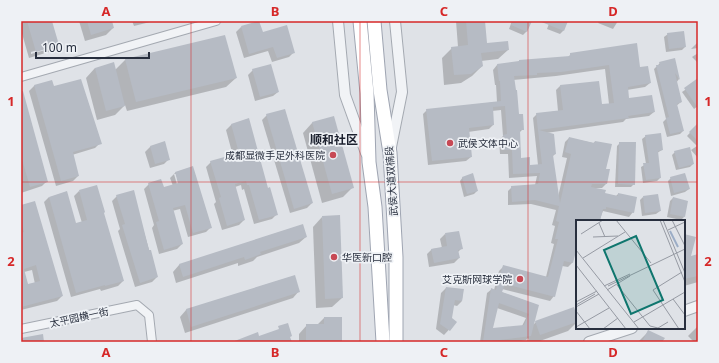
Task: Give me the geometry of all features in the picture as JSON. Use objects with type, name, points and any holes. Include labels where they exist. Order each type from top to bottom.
[{"type":"main road","name":"武侯大道双楠段","points":[[360,21],[367,93],[369,162],[375,207],[383,342]]},
{"type":"main road","name":"武侯大道双楠段","points":[[374,21],[380,90],[390,153],[396,257],[396,342]]},
{"type":"street","points":[[21,77],[216,21]]},
{"type":"street","points":[[338,21],[345,96],[369,162]]},
{"type":"street","points":[[390,153],[402,92],[396,21]]},
{"type":"street","name":"太平园横一街","points":[[21,329],[137,305],[148,315],[152,342]]},
{"type":"street","points":[[685,311],[698,306]]},
{"type":"street","points":[[589,342],[629,329]]},
{"type":"building","points":[[27,21],[52,21],[59,45],[36,52]]},
{"type":"building","points":[[87,21],[112,21],[114,28],[91,35]]},
{"type":"building","points":[[259,21],[263,32],[287,25],[295,53],[277,58],[273,47],[249,54],[241,26]]},
{"type":"building","points":[[466,21],[485,21],[487,43],[508,41],[509,50],[481,53],[483,66],[471,74],[454,75],[451,47],[468,45]]},
{"type":"building","points":[[513,21],[532,21],[527,32],[511,25]]},
{"type":"building","points":[[539,21],[568,21],[564,31]]},
{"type":"building","points":[[684,31],[686,47],[669,49],[667,33]]},
{"type":"building","points":[[225,35],[237,78],[136,102],[125,59]]},
{"type":"building","points":[[637,43],[640,67],[648,66],[651,83],[628,87],[629,98],[652,95],[655,112],[628,116],[629,118],[539,130],[554,134],[556,154],[553,155],[560,203],[571,154],[565,152],[569,137],[594,143],[595,141],[612,144],[606,169],[610,169],[607,184],[592,184],[591,187],[606,190],[605,193],[618,196],[618,193],[637,197],[634,213],[606,207],[606,209],[603,209],[600,220],[576,220],[576,251],[573,263],[564,261],[555,297],[505,284],[502,292],[539,305],[531,336],[483,342],[491,288],[496,290],[503,265],[548,277],[558,239],[555,239],[559,222],[556,221],[559,206],[535,200],[512,202],[511,186],[538,184],[540,173],[513,174],[512,150],[504,150],[503,135],[507,134],[505,106],[493,107],[494,125],[469,128],[472,157],[432,161],[426,109],[501,101],[497,64],[519,60],[570,56],[570,53]],"holes":[[[609,65],[614,103],[602,104],[599,81],[560,85],[563,110],[536,113],[542,164],[530,165],[530,157],[521,158],[520,130],[524,130],[523,114],[519,114],[514,76],[537,75],[537,73],[561,72]],[[499,303],[529,314],[524,325],[493,328]]]},
{"type":"building","points":[[675,58],[680,80],[675,73],[682,102],[677,104],[684,131],[670,134],[666,118],[669,117],[656,65],[660,65],[659,62]]},
{"type":"building","points":[[114,62],[125,106],[106,111],[95,68]]},
{"type":"building","points":[[271,64],[279,92],[260,97],[252,69]]},
{"type":"building","points":[[698,78],[698,108],[684,88]]},
{"type":"building","points":[[81,79],[102,144],[73,152],[79,176],[61,181],[34,85],[52,80],[54,86]]},
{"type":"building","points":[[21,91],[23,91],[48,182],[30,187],[21,156]]},
{"type":"building","points":[[285,109],[313,203],[294,209],[266,114]]},
{"type":"building","name":"成都显微手足外科医院","points":[[334,116],[354,188],[332,194],[312,122]]},
{"type":"building","points":[[249,118],[268,188],[270,187],[278,215],[259,220],[249,185],[247,185],[246,181],[235,184],[245,220],[227,226],[219,198],[221,197],[210,161],[239,153],[231,124]]},
{"type":"building","points":[[698,123],[698,141],[689,132]]},
{"type":"building","points":[[661,133],[663,150],[658,151],[661,178],[646,180],[643,163],[649,163],[645,135]]},
{"type":"building","points":[[165,141],[170,160],[155,164],[150,146]]},
{"type":"building","points":[[619,142],[636,142],[635,185],[618,184]]},
{"type":"building","points":[[690,147],[694,164],[679,168],[674,151]]},
{"type":"building","points":[[193,166],[212,228],[193,233],[185,205],[173,208],[183,244],[164,250],[156,222],[159,221],[148,183],[161,179],[164,187],[178,183],[175,172]]},
{"type":"building","points":[[473,173],[478,191],[467,194],[462,177]]},
{"type":"building","points":[[685,173],[690,189],[674,193],[670,177]]},
{"type":"building","points":[[97,185],[124,281],[76,293],[49,197],[67,191],[76,223],[87,220],[79,190]]},
{"type":"building","points":[[134,190],[149,250],[151,250],[158,277],[140,283],[122,225],[125,224],[116,195]]},
{"type":"building","points":[[658,194],[661,211],[645,213],[643,196]]},
{"type":"building","points":[[673,197],[688,201],[685,217],[670,214]]},
{"type":"building","points":[[35,201],[63,296],[21,307],[21,233],[24,232],[21,222],[21,205]],"holes":[[[36,265],[40,281],[28,284],[24,269]]]},
{"type":"building","name":"华医新口腔","points":[[340,215],[343,298],[325,299],[322,216]]},
{"type":"building","points":[[303,224],[307,237],[260,252],[261,254],[245,260],[244,257],[183,277],[179,264]]},
{"type":"building","points":[[459,231],[463,249],[458,250],[460,258],[434,263],[431,249],[447,246],[445,233]]},
{"type":"building","points":[[685,234],[696,237],[691,256],[698,254],[698,276],[685,279]]},
{"type":"building","points":[[295,275],[300,292],[191,327],[186,309]]},
{"type":"building","points":[[446,287],[464,289],[462,301],[455,300],[452,318],[457,322],[450,331],[440,324]]},
{"type":"building","points":[[574,307],[576,313],[576,322],[540,335],[535,321]]},
{"type":"building","points":[[324,317],[342,317],[342,342],[306,342],[306,324],[324,324]]},
{"type":"building","points":[[288,323],[292,336],[290,337],[292,342],[232,342],[258,332],[259,336],[279,329],[278,326]]},
{"type":"building","points":[[648,330],[665,338],[662,342],[642,342]]},
{"type":"building","points":[[43,334],[44,342],[21,342],[21,338]]},
{"type":"place","name":"武侯文体中心","points":[[450,143]]},
{"type":"place","name":"成都显微手足外科医院","points":[[333,155]]},
{"type":"place","name":"华医新口腔","points":[[334,257]]},
{"type":"place","name":"艾克斯网球学院","points":[[520,279]]},
{"type":"district","name":"顺和社区","points":[[334,139]]}]
